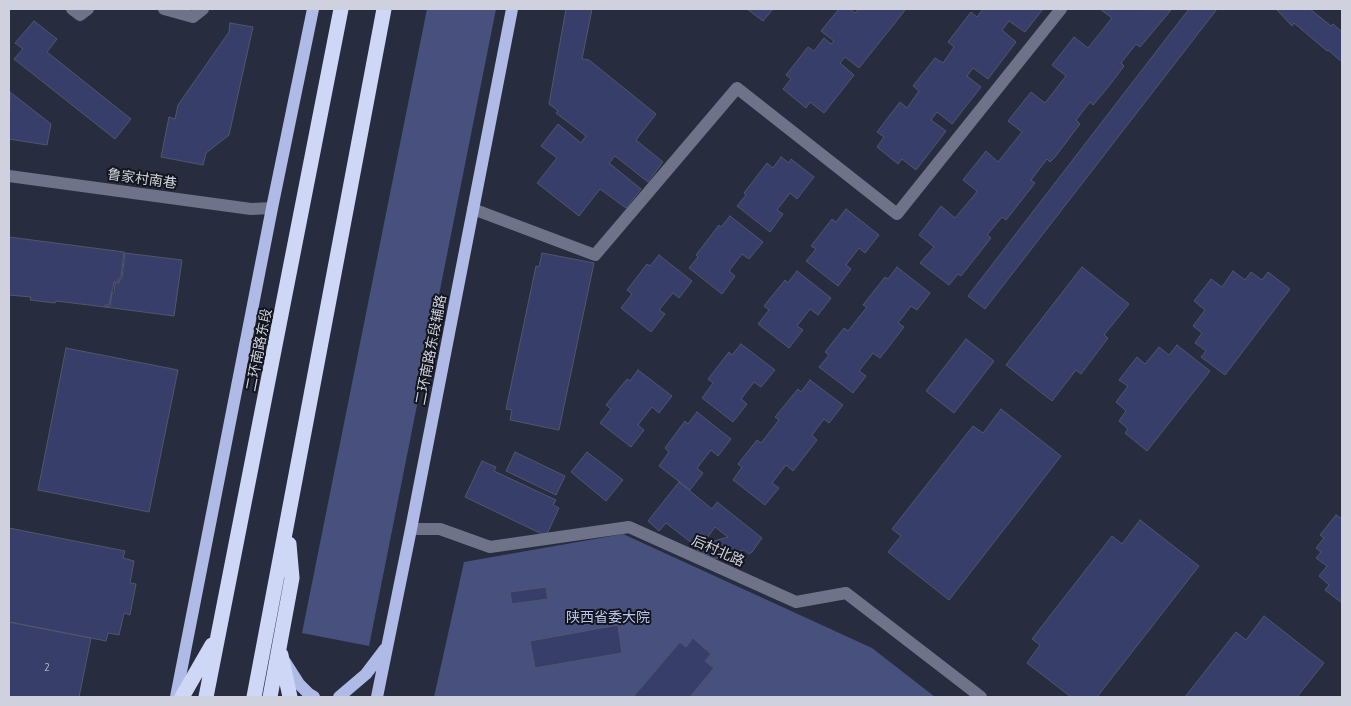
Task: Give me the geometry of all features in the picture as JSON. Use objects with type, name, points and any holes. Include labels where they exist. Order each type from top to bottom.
[{"type":"highway","name":"二环南路东段","points":[[206,697],[342,9]]},
{"type":"highway","points":[[254,697],[384,9]]},
{"type":"highway","points":[[270,697],[292,578],[287,527]]},
{"type":"highway","points":[[182,697],[219,633]]},
{"type":"highway","points":[[280,650],[290,697]]},
{"type":"main road","points":[[176,697],[313,9]]},
{"type":"main road","name":"二环南路东段辅路","points":[[376,694],[412,529],[512,9]]},
{"type":"main road","points":[[339,697],[366,674],[387,646]]},
{"type":"main road","points":[[280,650],[299,684],[314,697]]},
{"type":"street","points":[[72,9],[80,15],[88,9]]},
{"type":"street","points":[[164,9],[193,17],[203,9]]},
{"type":"street","points":[[473,209],[595,255],[737,88],[897,214],[1062,9]]},
{"type":"street","name":"鲁家村南巷","points":[[9,176],[251,209],[272,208]]},
{"type":"street","name":"后村北路","points":[[412,529],[440,529],[490,547],[629,527],[796,602],[846,593],[981,697]]},
{"type":"green space","points":[[427,9],[496,9],[369,646],[302,633]]},
{"type":"green space","name":"陕西省委大院","points":[[623,534],[872,648],[935,697],[434,697],[464,562]]},
{"type":"building","points":[[566,9],[592,9],[582,59],[589,60],[656,114],[636,140],[663,162],[648,182],[615,156],[609,163],[641,189],[626,208],[600,189],[579,216],[537,183],[557,158],[541,146],[558,124],[581,143],[586,136],[556,113],[558,111],[549,104]]},
{"type":"building","points":[[747,9],[773,9],[763,21]]},
{"type":"building","points":[[839,9],[850,9],[855,13],[859,9],[906,9],[859,68],[845,57],[840,63],[854,75],[824,113],[810,102],[806,108],[783,89],[791,79],[786,75],[808,47],[814,51],[824,38],[831,44],[834,41],[821,31]]},
{"type":"building","points":[[983,9],[1043,9],[1025,32],[1009,21],[1002,30],[1016,42],[988,79],[973,68],[967,76],[981,87],[952,124],[937,112],[931,120],[946,131],[916,170],[902,159],[898,164],[877,147],[884,137],[877,132],[900,102],[907,108],[919,91],[913,86],[935,58],[943,63],[954,47],[948,42],[971,12],[977,17]]},
{"type":"building","points":[[1100,9],[1171,10],[1140,47],[1136,44],[1121,63],[1124,66],[1109,86],[1093,105],[1090,102],[1076,120],[1080,124],[1055,157],[1050,162],[1047,159],[1031,180],[1035,183],[1006,220],[1002,217],[987,235],[991,238],[961,276],[958,274],[949,285],[920,263],[934,247],[919,235],[941,206],[955,218],[976,193],[977,191],[963,180],[986,151],[998,162],[1022,132],[1008,121],[1031,92],[1045,103],[1066,76],[1052,65],[1074,37],[1088,48],[1112,18]]},
{"type":"building","points":[[1189,9],[1217,9],[985,309],[968,296]]},
{"type":"building","points":[[1276,9],[1310,9],[1331,26],[1333,24],[1342,32],[1342,62],[1294,23],[1292,26]]},
{"type":"building","points":[[34,21],[57,39],[47,52],[131,119],[115,139],[14,59],[23,49],[15,43]]},
{"type":"building","points":[[230,23],[253,27],[229,135],[206,153],[203,165],[161,157],[169,117],[175,119],[178,105],[229,32]]},
{"type":"building","points":[[10,92],[51,124],[47,145],[9,139]]},
{"type":"building","points":[[781,157],[789,163],[791,159],[814,177],[797,199],[790,193],[777,210],[783,214],[770,232],[737,206],[746,195],[744,193],[767,163],[773,168]]},
{"type":"building","points":[[846,209],[879,235],[865,253],[859,248],[846,265],[851,269],[838,286],[806,261],[816,249],[811,246],[832,219],[836,222]]},
{"type":"building","points":[[730,216],[763,242],[749,259],[742,254],[729,271],[735,276],[722,294],[689,268],[698,257],[696,255],[719,225],[721,227]]},
{"type":"building","points":[[9,237],[124,252],[121,277],[118,282],[114,282],[109,305],[105,305],[105,307],[56,301],[55,303],[30,300],[31,297],[9,295]]},
{"type":"building","points":[[125,253],[182,260],[174,316],[105,307],[110,306],[115,283],[119,283],[122,278]]},
{"type":"building","points":[[542,253],[594,263],[559,430],[510,420],[512,410],[506,409],[536,266],[539,267]]},
{"type":"building","points":[[659,255],[692,281],[679,298],[673,293],[659,310],[665,314],[651,332],[621,308],[632,294],[627,290],[647,264],[650,266]]},
{"type":"building","points":[[897,267],[930,293],[917,310],[911,306],[898,323],[904,327],[880,358],[873,353],[859,371],[866,376],[853,393],[819,367],[829,355],[825,352],[844,328],[848,331],[867,307],[863,305],[885,277],[888,279]]},
{"type":"building","points":[[1082,267],[1129,304],[1104,335],[1108,338],[1081,374],[1076,370],[1052,401],[1006,365]]},
{"type":"building","points":[[797,271],[831,298],[818,315],[810,309],[797,326],[803,330],[789,348],[758,324],[769,310],[764,306],[785,280],[788,283]]},
{"type":"building","points":[[1233,271],[1245,280],[1251,272],[1262,280],[1268,272],[1290,289],[1225,375],[1201,357],[1206,351],[1195,343],[1202,333],[1193,326],[1205,310],[1194,301],[1211,279],[1222,287]]},
{"type":"building","points":[[966,339],[994,361],[954,413],[926,391]]},
{"type":"building","points":[[741,344],[775,370],[761,387],[754,382],[741,399],[747,404],[733,422],[702,398],[713,383],[708,379],[729,352],[732,355]]},
{"type":"building","points":[[1177,345],[1210,371],[1147,451],[1125,433],[1128,429],[1119,421],[1126,411],[1116,402],[1128,386],[1119,380],[1137,357],[1145,364],[1159,347],[1169,355]]},
{"type":"building","points":[[66,348],[178,370],[149,512],[38,490]]},
{"type":"building","points":[[638,370],[672,396],[659,413],[652,407],[638,425],[644,430],[631,447],[600,423],[611,409],[606,405],[627,379],[630,381]]},
{"type":"building","points":[[810,380],[843,405],[829,423],[824,419],[812,435],[817,440],[793,471],[786,465],[772,483],[779,488],[765,505],[733,480],[742,467],[738,464],[757,440],[761,443],[779,420],[775,417],[798,389],[801,392]]},
{"type":"building","points":[[1001,409],[1061,456],[949,600],[888,552],[901,536],[892,529],[973,426],[983,433]]},
{"type":"building","points":[[697,412],[731,439],[718,456],[711,450],[697,468],[703,473],[690,490],[659,466],[669,452],[665,448],[685,421],[688,424]]},
{"type":"building","points":[[515,452],[565,476],[556,495],[506,471]]},
{"type":"building","points":[[587,452],[623,480],[606,501],[571,472]]},
{"type":"building","points":[[482,461],[496,467],[494,471],[556,500],[553,505],[559,508],[546,536],[465,497]]},
{"type":"building","points":[[679,482],[712,509],[717,502],[762,538],[752,552],[749,554],[744,550],[714,559],[697,550],[707,543],[728,537],[715,527],[707,538],[701,533],[693,544],[666,523],[659,531],[648,521]]},
{"type":"building","points":[[1336,515],[1341,518],[1342,516],[1342,603],[1325,590],[1329,585],[1319,576],[1327,566],[1316,558],[1321,552],[1316,548],[1324,538],[1320,535]]},
{"type":"building","points":[[1140,520],[1199,566],[1097,697],[1071,697],[1027,663],[1040,645],[1032,639],[1112,536],[1122,544]]},
{"type":"building","points":[[9,528],[125,551],[123,558],[134,561],[130,583],[136,584],[130,615],[124,613],[119,635],[108,633],[106,641],[9,622]]},
{"type":"building","points":[[546,587],[548,599],[512,604],[510,592]]},
{"type":"building","points":[[1264,616],[1324,663],[1297,697],[1185,697],[1236,632],[1246,640]]},
{"type":"building","points":[[9,622],[91,638],[79,697],[9,697]]},
{"type":"building","points":[[618,625],[622,653],[535,668],[530,641]]},
{"type":"building","points":[[693,638],[711,654],[705,661],[714,668],[690,697],[633,697],[680,642],[686,647]]}]
